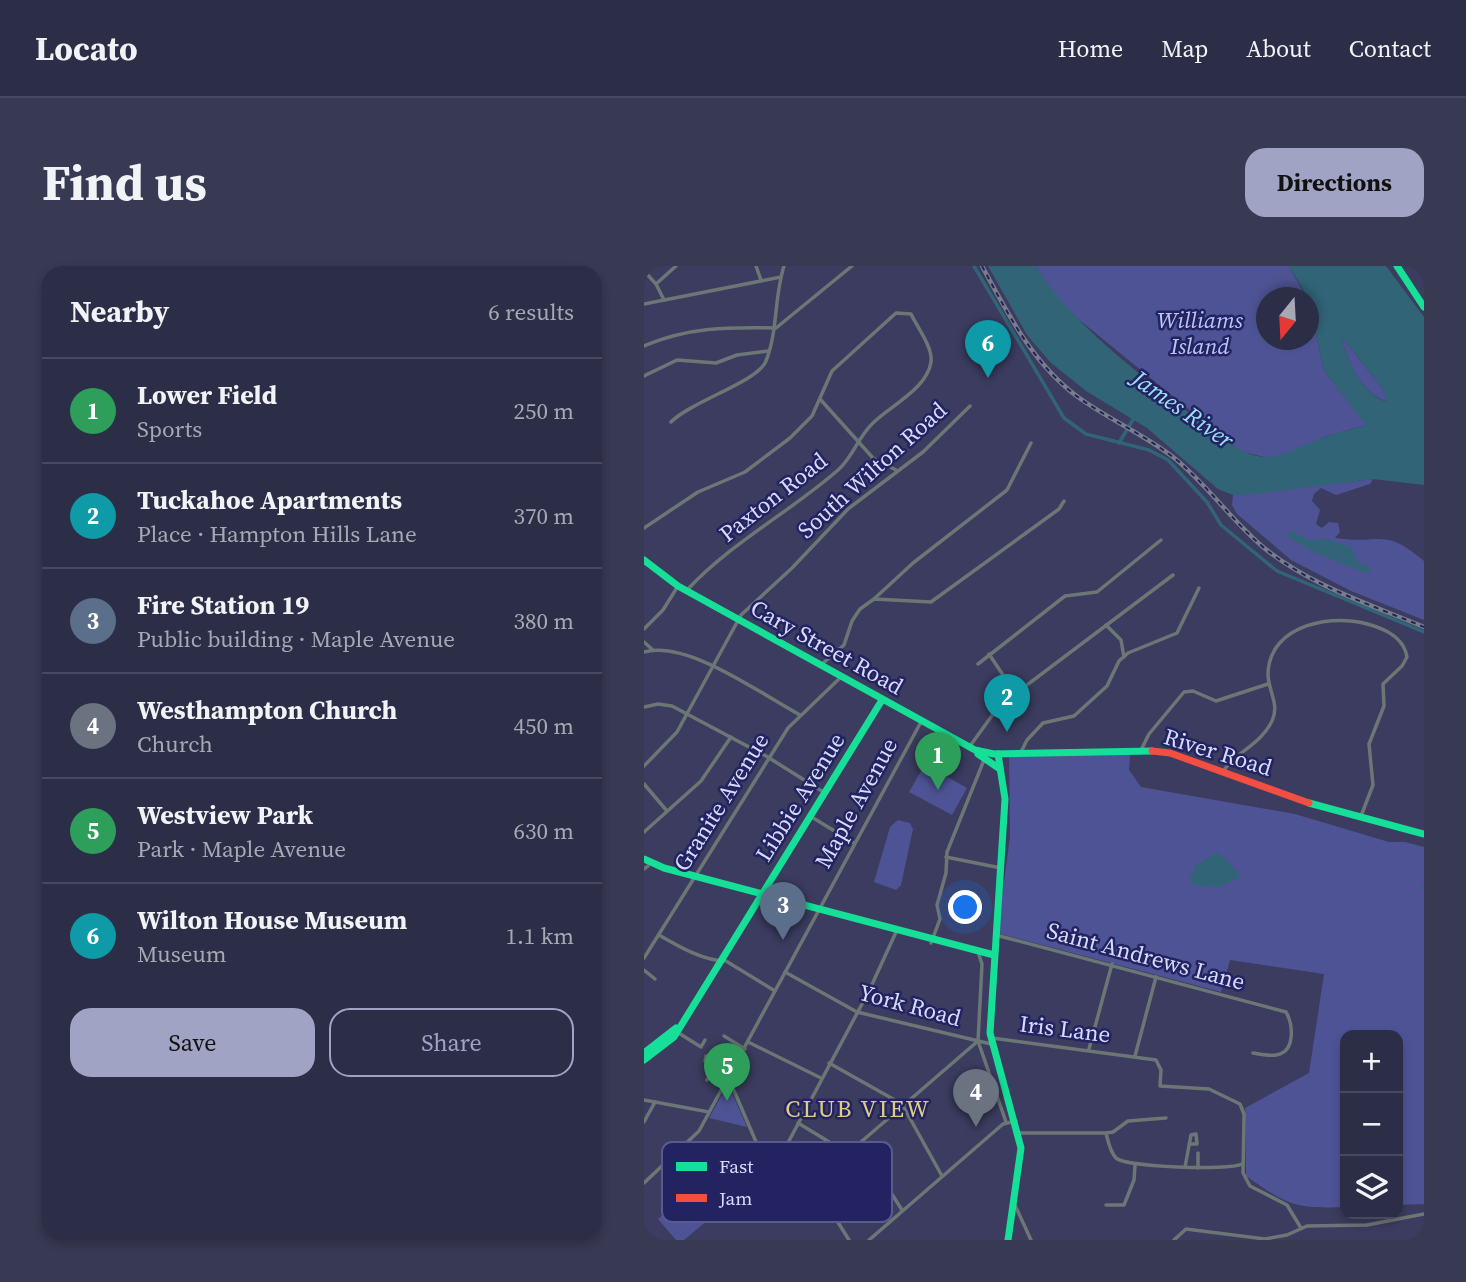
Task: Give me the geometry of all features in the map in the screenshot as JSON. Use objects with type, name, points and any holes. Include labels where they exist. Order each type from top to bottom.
[{"type":"main road","points":[[1397,266],[1424,307]]},
{"type":"main road","name":"Cary Street Road","points":[[644,560],[678,586],[882,701],[969,747],[998,754]]},
{"type":"main road","name":"Libbie Avenue","points":[[644,1060],[677,1032],[882,701]]},
{"type":"main road","points":[[969,747],[1000,769]]},
{"type":"main road","name":"River Road","points":[[998,754],[1142,750],[1170,753],[1224,770],[1305,802],[1423,834]]},
{"type":"main road","points":[[998,754],[1004,799],[991,1041],[1020,1133],[1021,1157],[1007,1240]]},
{"type":"main road","points":[[645,864],[994,957]]},
{"type":"main road","points":[[932,941],[994,957]]},
{"type":"main road","name":"Libbie Avenue","points":[[644,1053],[683,1021]]},
{"type":"street","points":[[656,284],[676,266]]},
{"type":"street","points":[[756,266],[762,280]]},
{"type":"street","points":[[671,422],[708,397],[746,380],[765,365],[776,328],[780,277],[784,266]]},
{"type":"street","points":[[644,346],[673,333],[719,327],[776,328],[852,266]]},
{"type":"street","points":[[644,271],[656,284],[664,300]]},
{"type":"street","points":[[644,304],[780,277]]},
{"type":"street","name":"Paxton Road","points":[[687,591],[754,533],[781,516],[839,469],[872,424],[911,391],[930,367],[929,351],[911,314],[896,313],[837,366],[828,377],[820,399]]},
{"type":"street","points":[[644,376],[677,360],[716,363],[737,355],[768,351]]},
{"type":"street","points":[[644,528],[698,492],[745,472],[807,422],[820,399],[879,463],[897,471]]},
{"type":"street","name":"South Wilton Road","points":[[644,766],[671,741],[738,620],[792,568],[828,527],[923,452],[970,406]]},
{"type":"street","points":[[820,665],[844,645],[852,621],[860,609],[913,563],[1007,490],[1031,443]]},
{"type":"street","points":[[874,599],[931,602],[1059,509],[1064,501]]},
{"type":"street","points":[[978,664],[1065,596],[1097,592],[1161,540]]},
{"type":"street","points":[[969,747],[999,706],[1172,575]]},
{"type":"street","points":[[644,628],[663,610],[678,586]]},
{"type":"street","points":[[1020,754],[1027,740],[1043,723],[1073,716],[1108,686],[1124,657],[1143,645],[1170,638],[1177,633],[1199,588]]},
{"type":"street","points":[[1224,770],[1254,745],[1271,723],[1275,705],[1269,684],[1269,669],[1275,650],[1298,630],[1316,622],[1333,618],[1357,620],[1389,632],[1400,641],[1407,657],[1402,666],[1383,684],[1384,706],[1369,744],[1373,785],[1361,816]]},
{"type":"street","points":[[1106,625],[1121,640],[1124,657]]},
{"type":"street","points":[[644,642],[653,650]]},
{"type":"street","points":[[644,652],[653,650],[686,655],[800,715]]},
{"type":"street","points":[[989,654],[1016,694]]},
{"type":"street","name":"Granite Avenue","points":[[644,958],[769,758],[800,715],[841,677]]},
{"type":"street","points":[[1142,750],[1149,734],[1184,692],[1193,691],[1216,701],[1269,684]]},
{"type":"street","points":[[644,707],[666,704],[687,713],[769,758],[825,793]]},
{"type":"street","name":"Maple Avenue","points":[[691,1142],[729,1079],[921,722]]},
{"type":"street","points":[[644,832],[708,774],[731,737]]},
{"type":"street","points":[[932,941],[940,919],[937,905],[946,873],[946,857],[985,758]]},
{"type":"street","points":[[644,784],[667,811]]},
{"type":"street","points":[[810,816],[854,843]]},
{"type":"street","points":[[946,857],[1001,867]]},
{"type":"street","points":[[788,1142],[858,1012],[897,932]]},
{"type":"street","name":"Saint Andrews Lane","points":[[996,934],[1286,1012],[1292,1021],[1292,1037],[1284,1051],[1274,1055],[1253,1053]]},
{"type":"street","points":[[659,935],[683,948],[726,961],[775,991]]},
{"type":"street","points":[[979,955],[982,964],[978,1041],[1006,1122]]},
{"type":"street","points":[[1089,1049],[1112,964]]},
{"type":"street","points":[[644,971],[655,979]]},
{"type":"street","name":"York Road","points":[[785,972],[858,1012],[978,1041],[991,1041]]},
{"type":"street","points":[[1156,977],[1135,1056],[1160,1064],[1160,1086],[1209,1089],[1240,1104],[1244,1114],[1242,1164],[1250,1186],[1287,1205],[1301,1228]]},
{"type":"street","points":[[677,1032],[701,1047],[705,1040]]},
{"type":"street","points":[[724,1036],[745,1049]]},
{"type":"street","points":[[862,1142],[978,1041]]},
{"type":"street","name":"Iris Lane","points":[[991,1041],[1089,1049],[1135,1056]]},
{"type":"street","points":[[748,1042],[821,1078]]},
{"type":"street","points":[[707,1080],[725,1048]]},
{"type":"street","points":[[717,1063],[733,1071]]},
{"type":"street","points":[[829,1063],[904,1106],[942,1176]]},
{"type":"street","points":[[729,1079],[756,1142]]},
{"type":"street","points":[[644,1100],[709,1112]]},
{"type":"street","points":[[644,1122],[655,1102]]},
{"type":"street","points":[[1020,1133],[1106,1133],[1113,1132],[1128,1121],[1166,1118]]},
{"type":"street","points":[[892,1220],[1006,1122],[1016,1121]]},
{"type":"street","points":[[798,1123],[829,1142]]},
{"type":"street","points":[[1106,1133],[1117,1159],[1135,1165],[1233,1168],[1242,1164]]},
{"type":"street","points":[[1185,1167],[1189,1144]]},
{"type":"street","points":[[1198,1153],[1198,1168]]},
{"type":"street","points":[[1106,1205],[1124,1205],[1134,1180],[1135,1165]]},
{"type":"street","name":"Maple Avenue","points":[[644,1183],[662,1167]]},
{"type":"street","points":[[892,1194],[903,1211]]},
{"type":"street","points":[[1014,1203],[1031,1240]]},
{"type":"street","points":[[1174,1240],[1186,1229],[1265,1239],[1287,1235],[1301,1228],[1396,1222],[1424,1214]]},
{"type":"street","points":[[838,1222],[849,1240]]},
{"type":"street","points":[[869,1240],[890,1222]]},
{"type":"green space","name":"Williams Island","points":[[1036,266],[1289,266],[1301,287],[1256,287],[1256,350],[1319,348],[1324,371],[1367,425],[1324,437],[1292,454],[1272,459],[1240,451],[1077,318],[1051,291]]},
{"type":"green space","points":[[1341,336],[1383,389],[1388,402],[1370,392],[1357,376]]},
{"type":"green space","points":[[1373,479],[1370,484],[1336,495],[1321,488],[1314,494],[1312,501],[1320,510],[1316,524],[1322,528],[1329,522],[1338,523],[1340,532],[1335,538],[1390,540],[1424,561],[1424,620],[1351,591],[1291,560],[1237,514],[1232,505],[1233,495]]},
{"type":"green space","points":[[1009,755],[1130,755],[1129,770],[1141,787],[1295,814],[1389,842],[1405,842],[1424,847],[1424,1204],[1403,1205],[1403,1030],[1340,1030],[1340,1207],[1303,1206],[1282,1199],[1246,1176],[1245,1108],[1309,1073],[1324,974],[1230,960],[1221,992],[997,933],[1010,837]]},
{"type":"green space","points":[[925,764],[967,788],[952,815],[909,792]]},
{"type":"green space","points":[[898,820],[910,823],[913,829],[901,885],[896,890],[874,882],[890,827]]},
{"type":"green space","points":[[728,1084],[747,1127],[709,1118]]},
{"type":"green space","points":[[662,1216],[662,1222],[705,1222],[684,1240],[676,1240],[658,1219]]},
{"type":"water","name":"James River","points":[[988,266],[1036,266],[1073,314],[1096,336],[1220,437],[1250,454],[1262,457],[1283,454],[1330,435],[1366,425],[1324,371],[1319,348],[1319,287],[1301,287],[1289,266],[1386,266],[1424,317],[1424,485],[1373,479],[1233,495],[1218,489],[1147,428],[1086,391],[1050,362],[1027,335]],"holes":[[[1341,336],[1383,389],[1387,402],[1369,392],[1362,384],[1347,356]]]},
{"type":"water","points":[[1289,531],[1313,541],[1322,538],[1351,547],[1358,563],[1369,567],[1370,572],[1365,573],[1311,551],[1287,536]]},
{"type":"water","points":[[1217,853],[1228,861],[1241,877],[1219,887],[1192,885],[1190,879],[1196,865]]},
{"type":"waterway","points":[[974,266],[1064,418],[1086,434],[1149,450],[1168,460],[1207,502],[1221,525],[1277,571],[1424,632]]},
{"type":"waterway","points":[[1119,443],[1134,418]]},
{"type":"railway","points":[[982,266],[1023,337],[1062,384],[1173,457],[1251,536],[1281,560],[1340,593],[1424,627]]},
{"type":"traffic: fast","points":[[1397,266],[1424,307]]},
{"type":"traffic: fast","points":[[644,560],[678,586],[975,750],[994,754],[1152,751]]},
{"type":"traffic: fast","points":[[644,1060],[674,1037],[882,700]]},
{"type":"traffic: fast","points":[[978,754],[1000,769]]},
{"type":"traffic: fast","points":[[998,754],[1005,799],[990,1033],[1021,1148],[1008,1240]]},
{"type":"traffic: fast","points":[[1309,803],[1424,834]]},
{"type":"traffic: fast","points":[[644,859],[664,868],[994,955]]},
{"type":"traffic: fast","points":[[644,1053],[676,1028]]},
{"type":"traffic: jam","points":[[1152,751],[1170,753],[1309,803]]},
{"type":"place","name":"Wilton House Museum","points":[[988,378]]},
{"type":"place","name":"Tuckahoe Apartments","points":[[1007,732]]},
{"type":"place","name":"Lower Field","points":[[938,790]]},
{"type":"place","name":"Fire Station 19","points":[[783,940]]},
{"type":"place","name":"Westview Park","points":[[727,1101]]},
{"type":"place","name":"Westhampton Church","points":[[976,1127]]},
{"type":"district","name":"CLUB VIEW","points":[[858,1108]]}]
